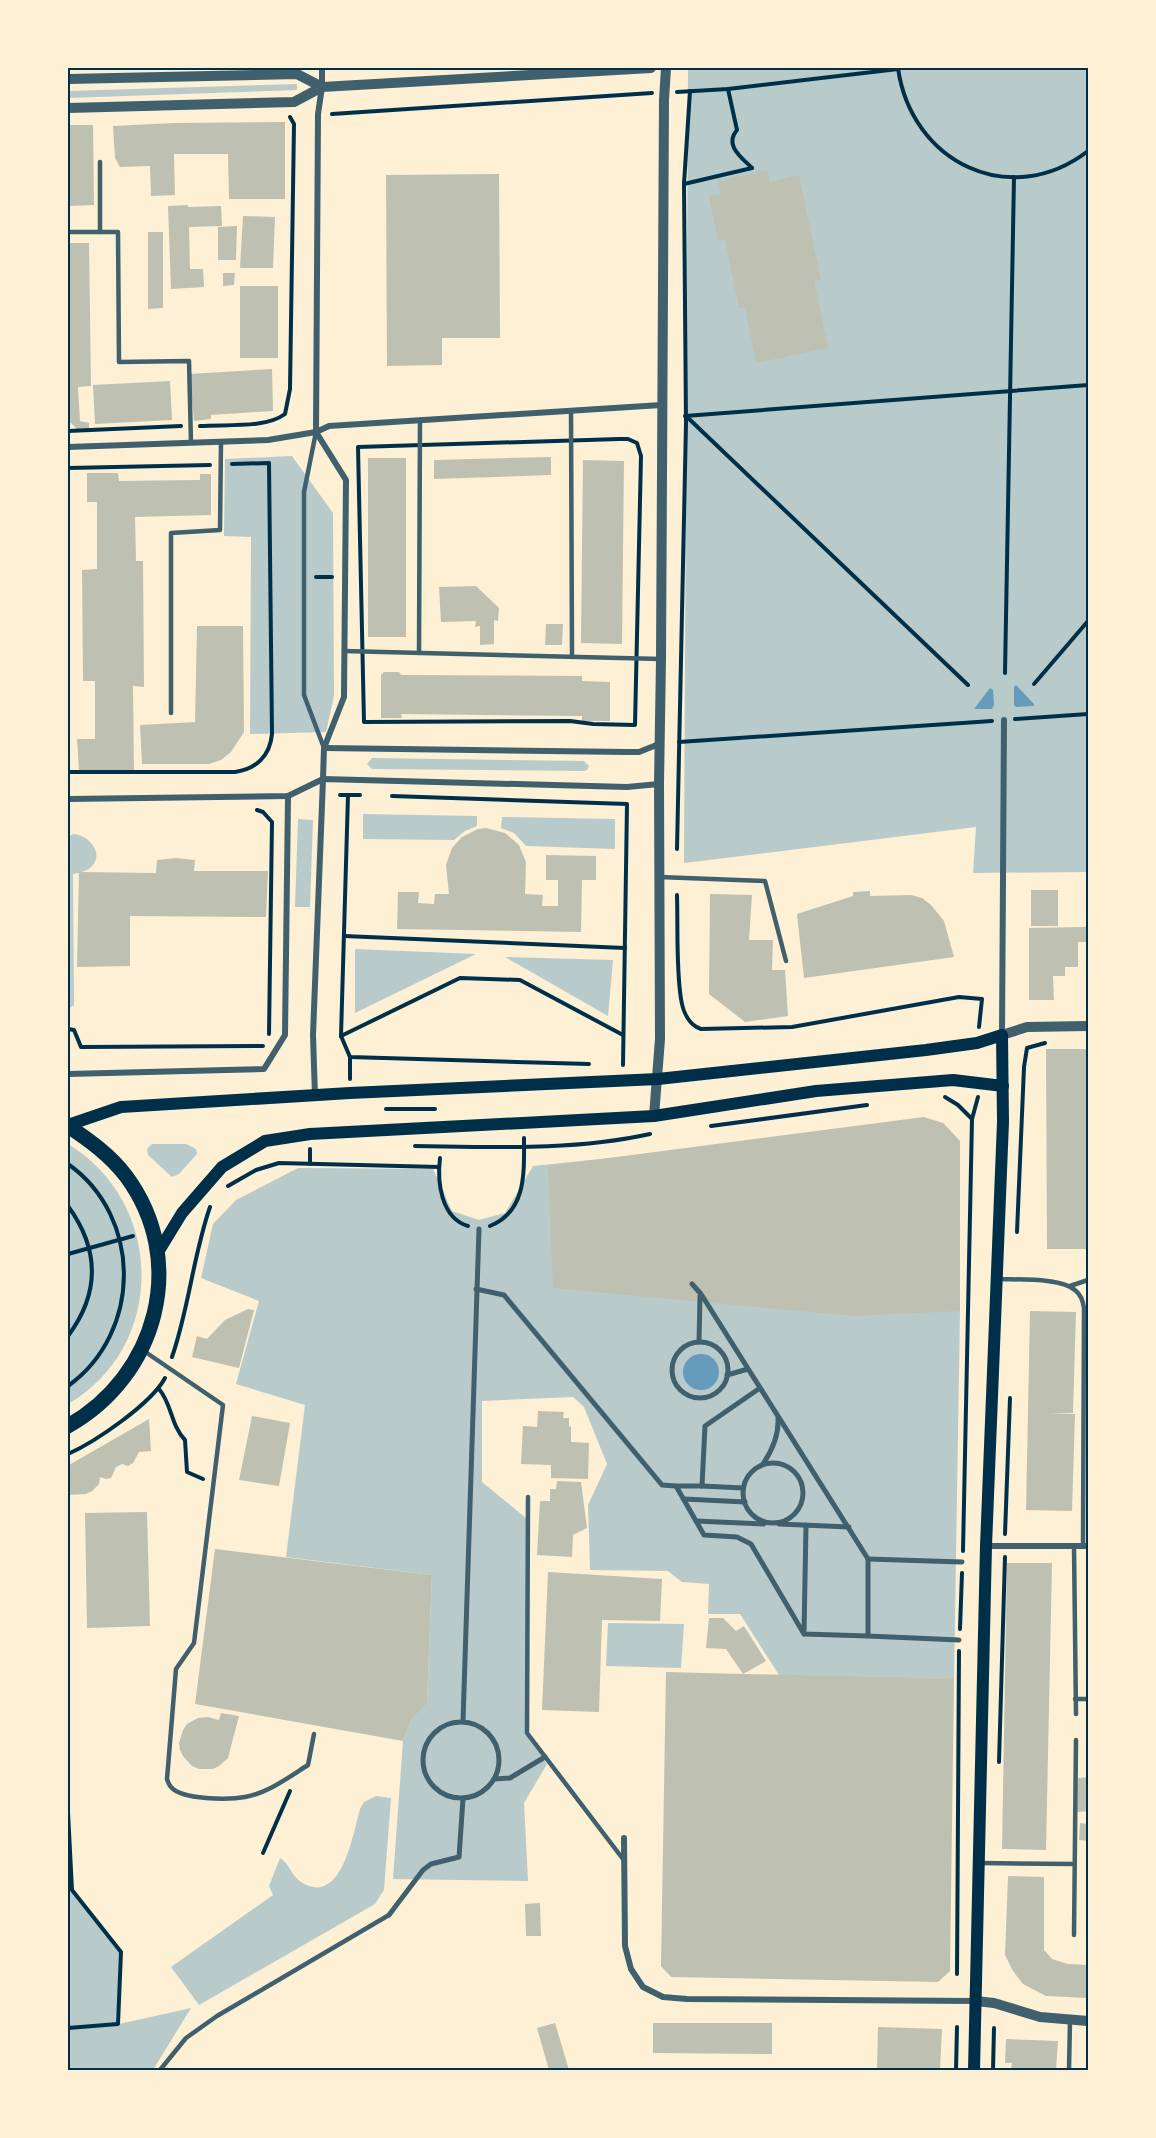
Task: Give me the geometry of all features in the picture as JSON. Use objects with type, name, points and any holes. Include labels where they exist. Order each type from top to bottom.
[{"type":"main road","points":[[68,1125],[121,1107],[362,1092],[623,1082],[956,1046],[1002,1035],[1003,1086],[986,1546],[974,2070]]},
{"type":"main road","points":[[157,1254],[182,1214],[222,1167],[265,1141],[310,1134],[654,1116],[816,1092],[953,1080],[1003,1086]]},
{"type":"main road","points":[[68,1125],[102,1150],[126,1177],[145,1209],[157,1254],[158,1293],[149,1332],[133,1366],[109,1396],[68,1426]]},
{"type":"street","points":[[315,1096],[313,1038],[324,748],[344,697],[346,480],[316,432],[318,114],[322,68]]},
{"type":"street","points":[[68,108],[294,102],[322,87],[651,68]]},
{"type":"street","points":[[654,1116],[660,1039],[661,405],[666,68]]},
{"type":"street","points":[[68,79],[241,71],[297,74],[322,87]]},
{"type":"street","points":[[68,447],[268,440],[316,432],[329,426],[661,405]]},
{"type":"street","points":[[1004,720],[1002,1035],[1027,1027],[1089,1026]]},
{"type":"street","points":[[324,748],[639,752],[660,744]]},
{"type":"street","points":[[68,799],[288,796],[323,779],[627,787],[659,784]]},
{"type":"street","points":[[68,1074],[264,1069],[285,1036],[288,796]]},
{"type":"street","points":[[463,1721],[479,1229]]},
{"type":"street","points":[[692,1284],[868,1559],[868,1636]]},
{"type":"street","points":[[476,1289],[504,1295],[662,1485],[743,1488]]},
{"type":"street","points":[[699,1342],[700,1294]]},
{"type":"street","points":[[699,1342],[714,1346],[721,1351],[728,1366],[728,1375],[720,1390],[705,1398],[688,1396],[675,1385],[671,1369],[677,1353],[690,1344],[699,1342]]},
{"type":"street","points":[[728,1375],[748,1369]]},
{"type":"street","points":[[702,1486],[705,1426],[760,1388]]},
{"type":"street","points":[[764,1464],[777,1436],[778,1416]]},
{"type":"street","points":[[764,1464],[782,1464],[791,1468],[802,1483],[804,1492],[802,1502],[791,1517],[771,1524],[752,1515],[745,1502],[743,1488],[748,1476],[755,1468],[764,1464]]},
{"type":"street","points":[[676,1486],[704,1536],[737,1537],[751,1544],[804,1634]]},
{"type":"street","points":[[684,1499],[745,1502]]},
{"type":"street","points":[[696,1521],[849,1527]]},
{"type":"street","points":[[804,1634],[806,1525]]},
{"type":"street","points":[[986,1546],[1086,1546]]},
{"type":"street","points":[[868,1559],[962,1562]]},
{"type":"street","points":[[804,1634],[959,1640]]},
{"type":"street","points":[[463,1721],[476,1724],[487,1731],[495,1741],[499,1760],[494,1779],[486,1789],[463,1799],[438,1791],[424,1772],[423,1759],[425,1747],[431,1737],[442,1727],[463,1721]]},
{"type":"street","points":[[494,1779],[510,1778],[545,1757]]},
{"type":"street","points":[[389,1915],[423,1870],[431,1864],[459,1857],[463,1799]]},
{"type":"street","points":[[624,1838],[624,1946],[631,1969],[644,1987],[663,1997],[976,2001],[994,2003],[1040,2017],[1089,2021]]},
{"type":"lane","points":[[100,162],[100,232]]},
{"type":"lane","points":[[68,232],[118,232],[119,363],[189,361],[190,443]]},
{"type":"lane","points":[[571,411],[572,657]]},
{"type":"lane","points":[[419,653],[420,420]]},
{"type":"lane","points":[[316,432],[304,492],[304,695],[324,748]]},
{"type":"lane","points":[[171,713],[171,533],[220,530],[221,442]]},
{"type":"lane","points":[[344,651],[661,659]]},
{"type":"lane","points":[[659,877],[765,881],[786,961]]},
{"type":"lane","points":[[997,1279],[1060,1283],[1070,1286],[1078,1292],[1084,1308],[1086,1546]]},
{"type":"lane","points":[[1070,1286],[1089,1280]]},
{"type":"lane","points":[[142,1350],[223,1405],[194,1643],[176,1669],[167,1779],[171,1788],[185,1795],[212,1797],[245,1797],[270,1788],[308,1765],[314,1734]]},
{"type":"lane","points":[[528,1497],[527,1733],[625,1861]]},
{"type":"lane","points":[[1074,1546],[1076,1714]]},
{"type":"lane","points":[[1076,1699],[1089,1699]]},
{"type":"lane","points":[[1074,1935],[1076,1740]]},
{"type":"lane","points":[[979,1863],[1074,1864]]},
{"type":"lane","points":[[160,2070],[186,2038],[217,2016],[389,1915]]},
{"type":"lane","points":[[1069,2070],[1070,2020]]},
{"type":"path","points":[[332,114],[728,89],[898,68],[908,106],[917,124],[943,152],[977,171],[995,176],[1034,176],[1070,163],[1089,151]]},
{"type":"path","points":[[684,184],[752,168],[732,144],[733,135],[737,130],[728,89]]},
{"type":"path","points":[[690,91],[684,184],[685,416],[676,878],[681,1001],[693,1027],[700,1029],[792,1027],[959,997],[982,999]]},
{"type":"path","points":[[68,431],[267,423],[285,414],[290,389],[294,124],[287,116]]},
{"type":"path","points":[[1005,673],[1014,177]]},
{"type":"path","points":[[685,416],[1089,385]]},
{"type":"path","points":[[685,416],[968,685]]},
{"type":"path","points":[[628,439],[637,443],[640,456],[635,725],[570,721],[364,722],[358,447],[421,445],[628,439]]},
{"type":"path","points":[[68,468],[269,463],[272,734],[271,744],[266,754],[252,767],[235,772],[68,772]]},
{"type":"path","points":[[312,577],[339,577]]},
{"type":"path","points":[[1034,684],[1089,621]]},
{"type":"path","points":[[679,742],[1089,714]]},
{"type":"path","points":[[340,795],[364,795]]},
{"type":"path","points":[[348,795],[341,1036],[350,1057],[599,1064]]},
{"type":"path","points":[[388,796],[627,804],[623,1082]]},
{"type":"path","points":[[68,1029],[74,1030],[81,1047],[263,1047],[269,1035],[273,822],[263,812],[256,809]]},
{"type":"path","points":[[344,936],[625,948]]},
{"type":"path","points":[[341,1036],[460,978],[520,980],[624,1035]]},
{"type":"path","points":[[1022,1124],[1027,1048]]},
{"type":"path","points":[[942,1095],[958,1105],[972,1119],[959,1640],[957,1974]]},
{"type":"path","points":[[703,1127],[874,1104]]},
{"type":"path","points":[[405,1146],[524,1148],[627,1139],[654,1133]]},
{"type":"path","points":[[440,1158],[441,1190],[448,1210],[464,1225],[479,1229],[499,1223],[508,1217],[515,1207],[521,1192],[524,1161]]},
{"type":"path","points":[[222,1191],[256,1170],[279,1163],[439,1167]]},
{"type":"path","points":[[68,1164],[91,1184],[104,1201],[114,1220],[125,1261],[122,1305],[115,1326],[93,1363],[68,1386]]},
{"type":"path","points":[[68,1454],[124,1418],[159,1389],[178,1340],[200,1237],[212,1202]]},
{"type":"path","points":[[68,1206],[79,1222],[90,1248],[92,1281],[88,1302],[68,1336]]},
{"type":"path","points":[[68,1254],[133,1236]]},
{"type":"path","points":[[159,1389],[165,1395],[177,1432],[185,1440],[188,1472],[213,1484]]},
{"type":"path","points":[[263,1853],[292,1784],[290,1776]]},
{"type":"path","points":[[68,1812],[70,1892],[121,1952],[118,2024],[68,2028]]},
{"type":"path","points":[[956,2070],[957,2027]]},
{"type":"path","points":[[993,2070],[994,2028]]},
{"type":"shaded area","points":[[688,68],[1088,68],[1088,872],[973,873],[976,827],[684,863]]},
{"type":"shaded area","points":[[297,84],[297,90],[68,98],[68,91]]},
{"type":"shaded area","points":[[292,456],[333,513],[334,696],[326,732],[250,734],[251,537],[224,536],[225,459]]},
{"type":"shaded area","points":[[372,758],[584,761],[589,766],[584,771],[372,769],[367,764]]},
{"type":"shaded area","points":[[363,814],[477,816],[477,826],[465,831],[454,840],[363,839]]},
{"type":"shaded area","points":[[502,817],[615,819],[615,849],[526,846],[514,833],[501,828]]},
{"type":"shaded area","points":[[298,819],[313,820],[310,907],[295,907]]},
{"type":"shaded area","points":[[73,834],[86,838],[91,843],[95,848],[96,860],[85,871],[73,874],[74,1005],[68,1009],[68,837]]},
{"type":"shaded area","points":[[355,949],[476,954],[355,1013]]},
{"type":"shaded area","points":[[505,957],[613,960],[608,1016]]},
{"type":"shaded area","points":[[943,1123],[960,1141],[960,1311],[954,1678],[779,1675],[740,1614],[708,1614],[709,1584],[682,1582],[668,1571],[590,1570],[588,1505],[607,1464],[584,1407],[573,1397],[482,1401],[482,1482],[526,1518],[527,1734],[547,1764],[524,1803],[528,1881],[393,1879],[403,1741],[412,1719],[427,1702],[432,1575],[286,1557],[305,1405],[236,1384],[259,1301],[201,1278],[213,1224],[236,1200],[298,1168],[433,1169],[452,1211],[479,1220],[505,1213],[533,1166]]},
{"type":"shaded area","points":[[68,1144],[100,1170],[123,1201],[137,1237],[142,1274],[137,1312],[123,1347],[100,1379],[68,1404]]},
{"type":"shaded area","points":[[152,1144],[186,1144],[196,1149],[197,1154],[179,1174],[172,1177],[148,1155],[147,1149]]},
{"type":"shaded area","points":[[608,1623],[684,1624],[681,1668],[606,1666]]},
{"type":"shaded area","points":[[376,1796],[391,1798],[384,1890],[375,1904],[199,2005],[171,1967],[273,1895],[269,1886],[280,1858],[301,1882],[315,1887],[327,1885],[336,1877],[343,1864],[360,1809],[364,1802]]},
{"type":"shaded area","points":[[68,1812],[72,1890],[121,1952],[119,2024],[191,2008],[153,2070],[68,2070]]},
{"type":"water","points":[[1016,685],[1034,706],[1016,707],[1014,705]]},
{"type":"water","points":[[990,688],[993,690],[992,709],[974,709]]},
{"type":"water","points":[[701,1354],[713,1360],[719,1372],[713,1384],[701,1390],[689,1384],[683,1372],[689,1360]]},
{"type":"building","points":[[285,122],[285,199],[229,199],[228,154],[174,154],[175,195],[151,196],[150,166],[120,167],[115,158],[113,126]]},
{"type":"building","points":[[68,125],[93,125],[94,205],[68,206]]},
{"type":"building","points":[[767,170],[770,182],[799,175],[821,280],[814,281],[828,348],[756,363],[745,307],[739,308],[725,240],[718,241],[709,196],[721,194],[718,181]]},
{"type":"building","points":[[499,174],[500,338],[442,338],[442,365],[387,366],[386,175]]},
{"type":"building","points":[[188,205],[188,207],[221,206],[222,226],[189,227],[190,269],[203,269],[204,287],[171,289],[168,206]]},
{"type":"building","points":[[243,216],[275,217],[273,268],[240,268]]},
{"type":"building","points":[[237,226],[236,260],[218,260],[218,227]]},
{"type":"building","points":[[148,232],[163,232],[163,308],[148,309]]},
{"type":"building","points":[[68,243],[89,243],[91,386],[78,387],[80,421],[89,423],[89,429],[78,430],[68,420]]},
{"type":"building","points":[[223,273],[235,273],[234,285],[223,286]]},
{"type":"building","points":[[240,286],[278,286],[278,358],[240,358]]},
{"type":"building","points":[[272,369],[273,411],[211,415],[211,419],[194,421],[190,374]]},
{"type":"building","points":[[170,381],[172,420],[95,424],[93,385]]},
{"type":"building","points":[[551,457],[551,475],[434,479],[434,460]]},
{"type":"building","points":[[368,458],[406,458],[406,637],[368,637]]},
{"type":"building","points":[[583,460],[624,461],[622,644],[581,643]]},
{"type":"building","points":[[87,473],[118,473],[119,481],[200,480],[200,474],[211,474],[211,515],[135,517],[136,561],[143,561],[144,687],[133,686],[134,771],[79,770],[77,739],[95,739],[95,681],[83,681],[82,570],[97,569],[97,502],[87,502]]},
{"type":"building","points":[[476,586],[499,608],[498,621],[494,620],[494,644],[480,645],[480,626],[475,627],[476,621],[441,622],[439,587]]},
{"type":"building","points":[[546,624],[563,624],[562,645],[545,645]]},
{"type":"building","points":[[197,626],[243,626],[244,732],[231,752],[221,760],[209,764],[142,764],[140,725],[195,722]]},
{"type":"building","points":[[384,672],[399,672],[401,675],[582,676],[582,681],[610,682],[610,721],[582,721],[582,716],[401,714],[402,718],[381,718],[381,675]]},
{"type":"building","points":[[486,828],[505,833],[519,845],[526,862],[525,894],[543,895],[542,906],[558,906],[558,880],[546,880],[546,855],[596,856],[596,880],[582,880],[581,932],[397,929],[398,892],[419,892],[418,903],[434,904],[435,894],[449,894],[446,865],[452,848],[462,837],[478,829]]},
{"type":"building","points":[[176,858],[195,860],[194,871],[268,871],[266,917],[130,916],[130,966],[77,967],[79,872],[156,873],[157,860]]},
{"type":"building","points":[[1031,890],[1058,890],[1058,926],[1031,926]]},
{"type":"building","points":[[870,891],[870,896],[911,895],[922,898],[931,905],[944,921],[954,957],[804,978],[797,914],[853,896],[853,892]]},
{"type":"building","points":[[710,894],[752,895],[749,940],[773,940],[772,970],[785,970],[788,1016],[745,1022],[709,994]]},
{"type":"building","points":[[1088,927],[1088,942],[1078,942],[1078,967],[1065,967],[1065,976],[1053,976],[1054,1000],[1029,1000],[1029,928]]},
{"type":"building","points":[[1046,1049],[1088,1049],[1088,1249],[1047,1249]]},
{"type":"building","points":[[924,1117],[943,1123],[960,1141],[960,1311],[854,1316],[553,1288],[548,1166]]},
{"type":"building","points":[[248,1309],[254,1310],[239,1368],[192,1357],[197,1336],[207,1339],[225,1320]]},
{"type":"building","points":[[1030,1311],[1076,1312],[1073,1413],[1048,1413],[1075,1414],[1072,1511],[1026,1510]]},
{"type":"building","points":[[538,1411],[564,1412],[563,1418],[569,1418],[571,1442],[589,1443],[588,1479],[551,1478],[551,1465],[521,1464],[523,1426],[537,1427]]},
{"type":"building","points":[[252,1416],[290,1423],[279,1486],[239,1480]]},
{"type":"building","points":[[149,1419],[151,1451],[139,1452],[133,1463],[128,1466],[122,1464],[116,1467],[111,1478],[100,1477],[99,1484],[92,1491],[86,1494],[68,1495],[69,1465]]},
{"type":"building","points":[[557,1481],[581,1482],[587,1528],[573,1535],[572,1557],[537,1555],[540,1501],[550,1501],[550,1489],[556,1489]]},
{"type":"building","points":[[147,1512],[150,1626],[87,1628],[85,1513]]},
{"type":"building","points":[[215,1549],[432,1575],[427,1703],[412,1719],[403,1741],[195,1704]]},
{"type":"building","points":[[1007,1563],[1052,1563],[1046,1850],[1002,1849]]},
{"type":"building","points":[[548,1572],[662,1579],[660,1621],[602,1620],[599,1712],[542,1710]]},
{"type":"building","points":[[709,1618],[723,1618],[736,1631],[744,1626],[766,1661],[743,1674],[726,1649],[706,1648]]},
{"type":"building","points":[[666,1672],[954,1678],[950,1971],[938,1982],[671,1977],[661,1966]]},
{"type":"building","points":[[221,1713],[239,1716],[228,1758],[213,1769],[199,1769],[192,1766],[180,1750],[179,1743],[183,1730],[187,1724],[198,1718],[208,1717],[219,1720]]},
{"type":"building","points":[[1088,1777],[1088,1811],[1077,1812],[1078,1778]]},
{"type":"building","points":[[1080,1823],[1088,1824],[1088,1841],[1079,1840]]},
{"type":"building","points":[[1008,1876],[1044,1877],[1044,1950],[1052,1959],[1068,1964],[1088,1965],[1088,1998],[1046,1996],[1023,1984],[1013,1971],[1005,1955]]},
{"type":"building","points":[[540,1903],[541,1936],[526,1936],[525,1904]]},
{"type":"building","points":[[555,2023],[569,2070],[549,2070],[537,2028]]},
{"type":"building","points":[[653,2023],[772,2023],[772,2054],[653,2053]]},
{"type":"building","points":[[878,2027],[942,2029],[940,2070],[877,2068]]},
{"type":"building","points":[[1006,2039],[1058,2041],[1056,2070],[1011,2070],[1012,2063],[1005,2063]]}]
